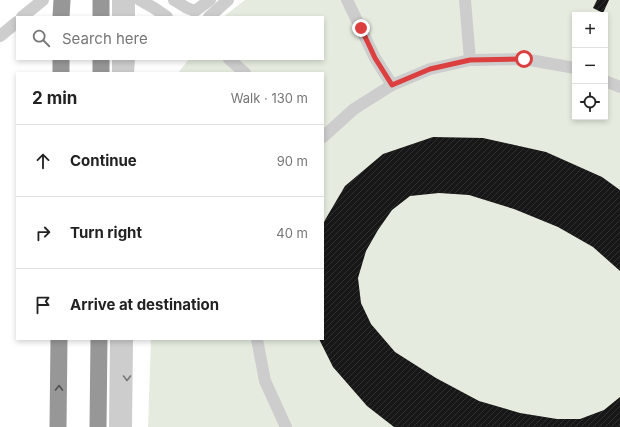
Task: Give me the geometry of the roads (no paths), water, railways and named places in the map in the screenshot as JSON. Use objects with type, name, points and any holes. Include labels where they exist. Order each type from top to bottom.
[{"type":"highway","points":[[62,0],[62,16]]},
{"type":"highway","points":[[101,0],[101,16]]},
{"type":"highway","points":[[61,60],[61,72]]},
{"type":"highway","points":[[101,60],[101,72]]},
{"type":"highway","points":[[58,427],[59,340]]},
{"type":"highway","points":[[98,427],[99,340]]},
{"type":"street","points":[[23,16],[44,0]]},
{"type":"street","points":[[118,0],[118,16]]},
{"type":"street","points":[[129,0],[129,16]]},
{"type":"street","points":[[140,0],[166,16]]},
{"type":"street","points":[[174,0],[196,14],[210,0]]},
{"type":"street","points":[[210,16],[228,0]]},
{"type":"street","points":[[347,0],[375,58],[392,85]]},
{"type":"street","points":[[465,0],[470,60]]},
{"type":"street","points":[[0,36],[16,23]]},
{"type":"street","points":[[324,136],[354,109],[392,85],[430,69],[470,60],[524,59],[572,67]]},
{"type":"street","points":[[118,60],[118,72]]},
{"type":"street","points":[[128,72],[129,60]]},
{"type":"street","points":[[230,60],[244,72]]},
{"type":"street","points":[[608,82],[620,88]]},
{"type":"street","points":[[116,340],[116,427]]},
{"type":"street","points":[[126,427],[127,340]]},
{"type":"street","points":[[257,340],[266,381],[286,427]]}]
